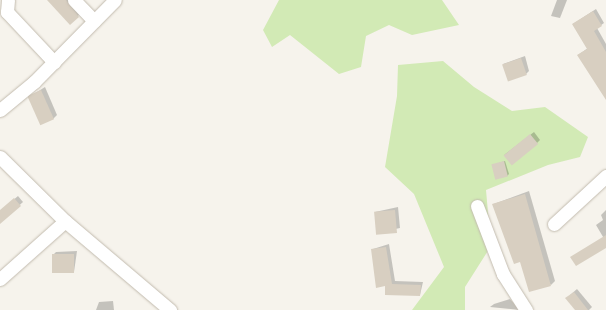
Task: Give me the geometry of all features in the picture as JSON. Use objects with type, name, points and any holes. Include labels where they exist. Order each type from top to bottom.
[{"type":"street","points":[[8,0],[7,12],[54,62]]},
{"type":"street","points":[[74,0],[94,21]]},
{"type":"street","points":[[0,110],[54,62],[115,0]]},
{"type":"street","points":[[0,157],[65,221],[170,310]]},
{"type":"street","points":[[554,224],[606,176]]},
{"type":"street","points":[[477,206],[504,274],[526,310]]},
{"type":"street","points":[[0,279],[65,221]]},
{"type":"green space","points":[[279,0],[442,0],[459,25],[412,35],[389,25],[366,36],[361,67],[339,74],[290,35],[272,47],[263,30]]},
{"type":"green space","points":[[443,61],[474,87],[512,111],[545,107],[588,137],[580,157],[548,165],[486,190],[491,246],[465,287],[465,310],[412,310],[444,267],[414,194],[385,167],[397,96],[398,65]]},
{"type":"building","points":[[47,0],[66,0],[79,17],[70,25]]},
{"type":"building","points":[[593,11],[602,26],[594,31],[606,52],[606,100],[577,55],[587,49],[572,24]]},
{"type":"building","points":[[521,58],[527,75],[508,82],[502,65]]},
{"type":"building","points":[[41,90],[54,119],[40,125],[27,96]]},
{"type":"building","points":[[530,134],[538,144],[512,165],[504,155]]},
{"type":"building","points":[[504,161],[508,177],[495,180],[491,164]]},
{"type":"building","points":[[525,194],[551,286],[529,292],[520,262],[514,264],[492,204]]},
{"type":"building","points":[[14,198],[21,206],[0,224],[0,210]]},
{"type":"building","points":[[395,210],[397,233],[376,235],[374,212]]},
{"type":"building","points":[[606,235],[606,248],[576,266],[570,257]]},
{"type":"building","points":[[386,247],[392,284],[421,285],[420,296],[385,295],[385,286],[376,288],[371,249]]},
{"type":"building","points":[[52,254],[74,254],[74,273],[52,273]]},
{"type":"building","points":[[574,292],[588,310],[575,310],[565,298]]}]
